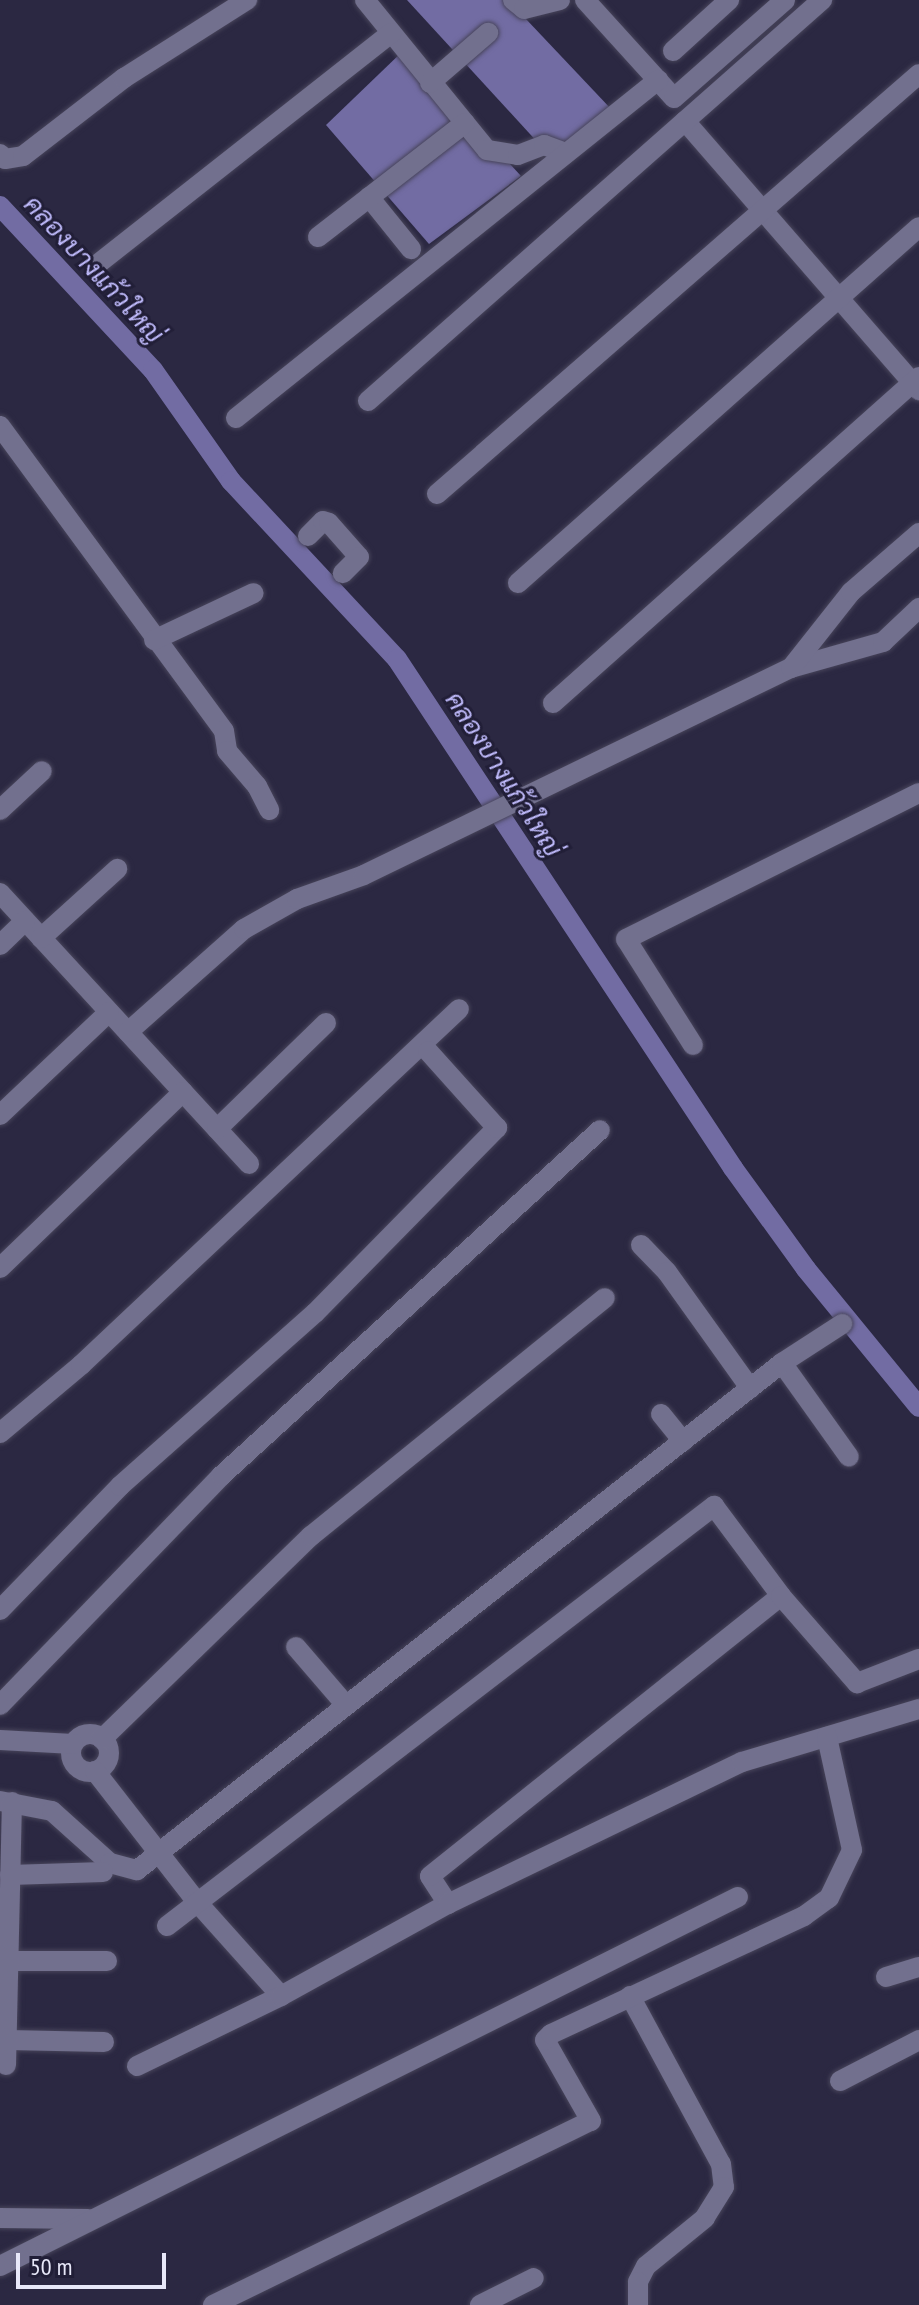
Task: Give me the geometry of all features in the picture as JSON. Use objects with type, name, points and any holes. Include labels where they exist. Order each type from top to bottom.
[{"type":"street","points":[[0,154],[5,159],[23,156],[124,78],[247,0]]},
{"type":"street","points":[[365,0],[487,150],[518,155],[544,145],[566,153]]},
{"type":"street","points":[[513,0],[524,9],[560,0]]},
{"type":"street","points":[[585,0],[674,98],[785,0]]},
{"type":"street","points":[[673,51],[729,0]]},
{"type":"street","points":[[368,401],[822,0]]},
{"type":"street","points":[[99,263],[391,33]]},
{"type":"street","points":[[430,83],[488,33]]},
{"type":"street","points":[[437,494],[919,74]]},
{"type":"street","points":[[236,418],[658,80]]},
{"type":"street","points":[[553,703],[917,383],[685,121]]},
{"type":"street","points":[[318,237],[465,123]]},
{"type":"street","points":[[369,197],[411,249]]},
{"type":"street","points":[[518,583],[919,227]]},
{"type":"street","points":[[0,426],[154,640],[224,731],[227,751],[257,786],[269,810]]},
{"type":"street","points":[[308,536],[323,521],[329,523],[359,557],[343,573]]},
{"type":"street","points":[[791,668],[851,592],[919,533]]},
{"type":"street","points":[[154,640],[254,593]]},
{"type":"street","points":[[128,1032],[244,929],[297,899],[364,875],[791,668],[883,642],[919,608]]},
{"type":"street","points":[[0,810],[42,771]]},
{"type":"street","points":[[693,1045],[626,939],[919,793]]},
{"type":"street","points":[[41,938],[117,869]]},
{"type":"street","points":[[0,893],[249,1164]]},
{"type":"street","points":[[0,945],[25,921]]},
{"type":"street","points":[[0,1433],[81,1365],[459,1009]]},
{"type":"street","points":[[0,1115],[109,1012]]},
{"type":"street","points":[[217,1129],[326,1023]]},
{"type":"street","points":[[0,1610],[120,1486],[315,1313],[497,1128],[428,1051]]},
{"type":"street","points":[[0,1268],[183,1092]]},
{"type":"street","points":[[0,1705],[221,1476],[600,1130]]},
{"type":"street","points":[[641,1245],[667,1272],[750,1388]]},
{"type":"street","points":[[102,1739],[311,1536],[605,1298]]},
{"type":"street","points":[[6,2065],[10,1875],[6,1802],[33,1804],[66,1819],[110,1863],[137,1870],[782,1363],[842,1324]]},
{"type":"street","points":[[782,1363],[849,1457]]},
{"type":"street","points":[[661,1414],[683,1441]]},
{"type":"street","points":[[167,1926],[714,1506],[781,1596],[857,1683],[919,1659]]},
{"type":"street","points":[[448,1904],[430,1876],[781,1596]]},
{"type":"street","points":[[296,1647],[345,1704]]},
{"type":"street","points":[[137,2066],[281,1996],[448,1904],[742,1762],[919,1709]]},
{"type":"street","points":[[0,1740],[73,1744],[90,1734],[102,1739],[109,1754],[95,1771]]},
{"type":"street","points":[[213,2305],[591,2121],[545,2040],[630,1996],[804,1916],[829,1898],[852,1850],[827,1737]]},
{"type":"street","points":[[73,1744],[71,1756],[77,1768],[95,1771],[162,1852],[197,1902],[281,1996]]},
{"type":"street","points":[[10,1875],[103,1872]]},
{"type":"street","points":[[0,2266],[738,1897]]},
{"type":"street","points":[[8,1961],[107,1961]]},
{"type":"street","points":[[886,1977],[919,1967]]},
{"type":"street","points":[[630,1996],[721,2164],[724,2187],[705,2218],[646,2266],[638,2282],[638,2305]]},
{"type":"street","points":[[7,2040],[104,2042]]},
{"type":"street","points":[[840,2081],[917,2045]]},
{"type":"street","points":[[0,2218],[92,2219]]},
{"type":"street","points":[[480,2305],[534,2278]]},
{"type":"shaded area","points":[[407,0],[508,0],[612,110],[551,157]]},
{"type":"shaded area","points":[[405,49],[521,176],[429,244],[326,125]]},
{"type":"waterway","name":"คลองบางแก้วใหญ่","points":[[0,206],[153,370],[231,481],[397,659],[733,1168],[806,1269],[919,1407]]}]
